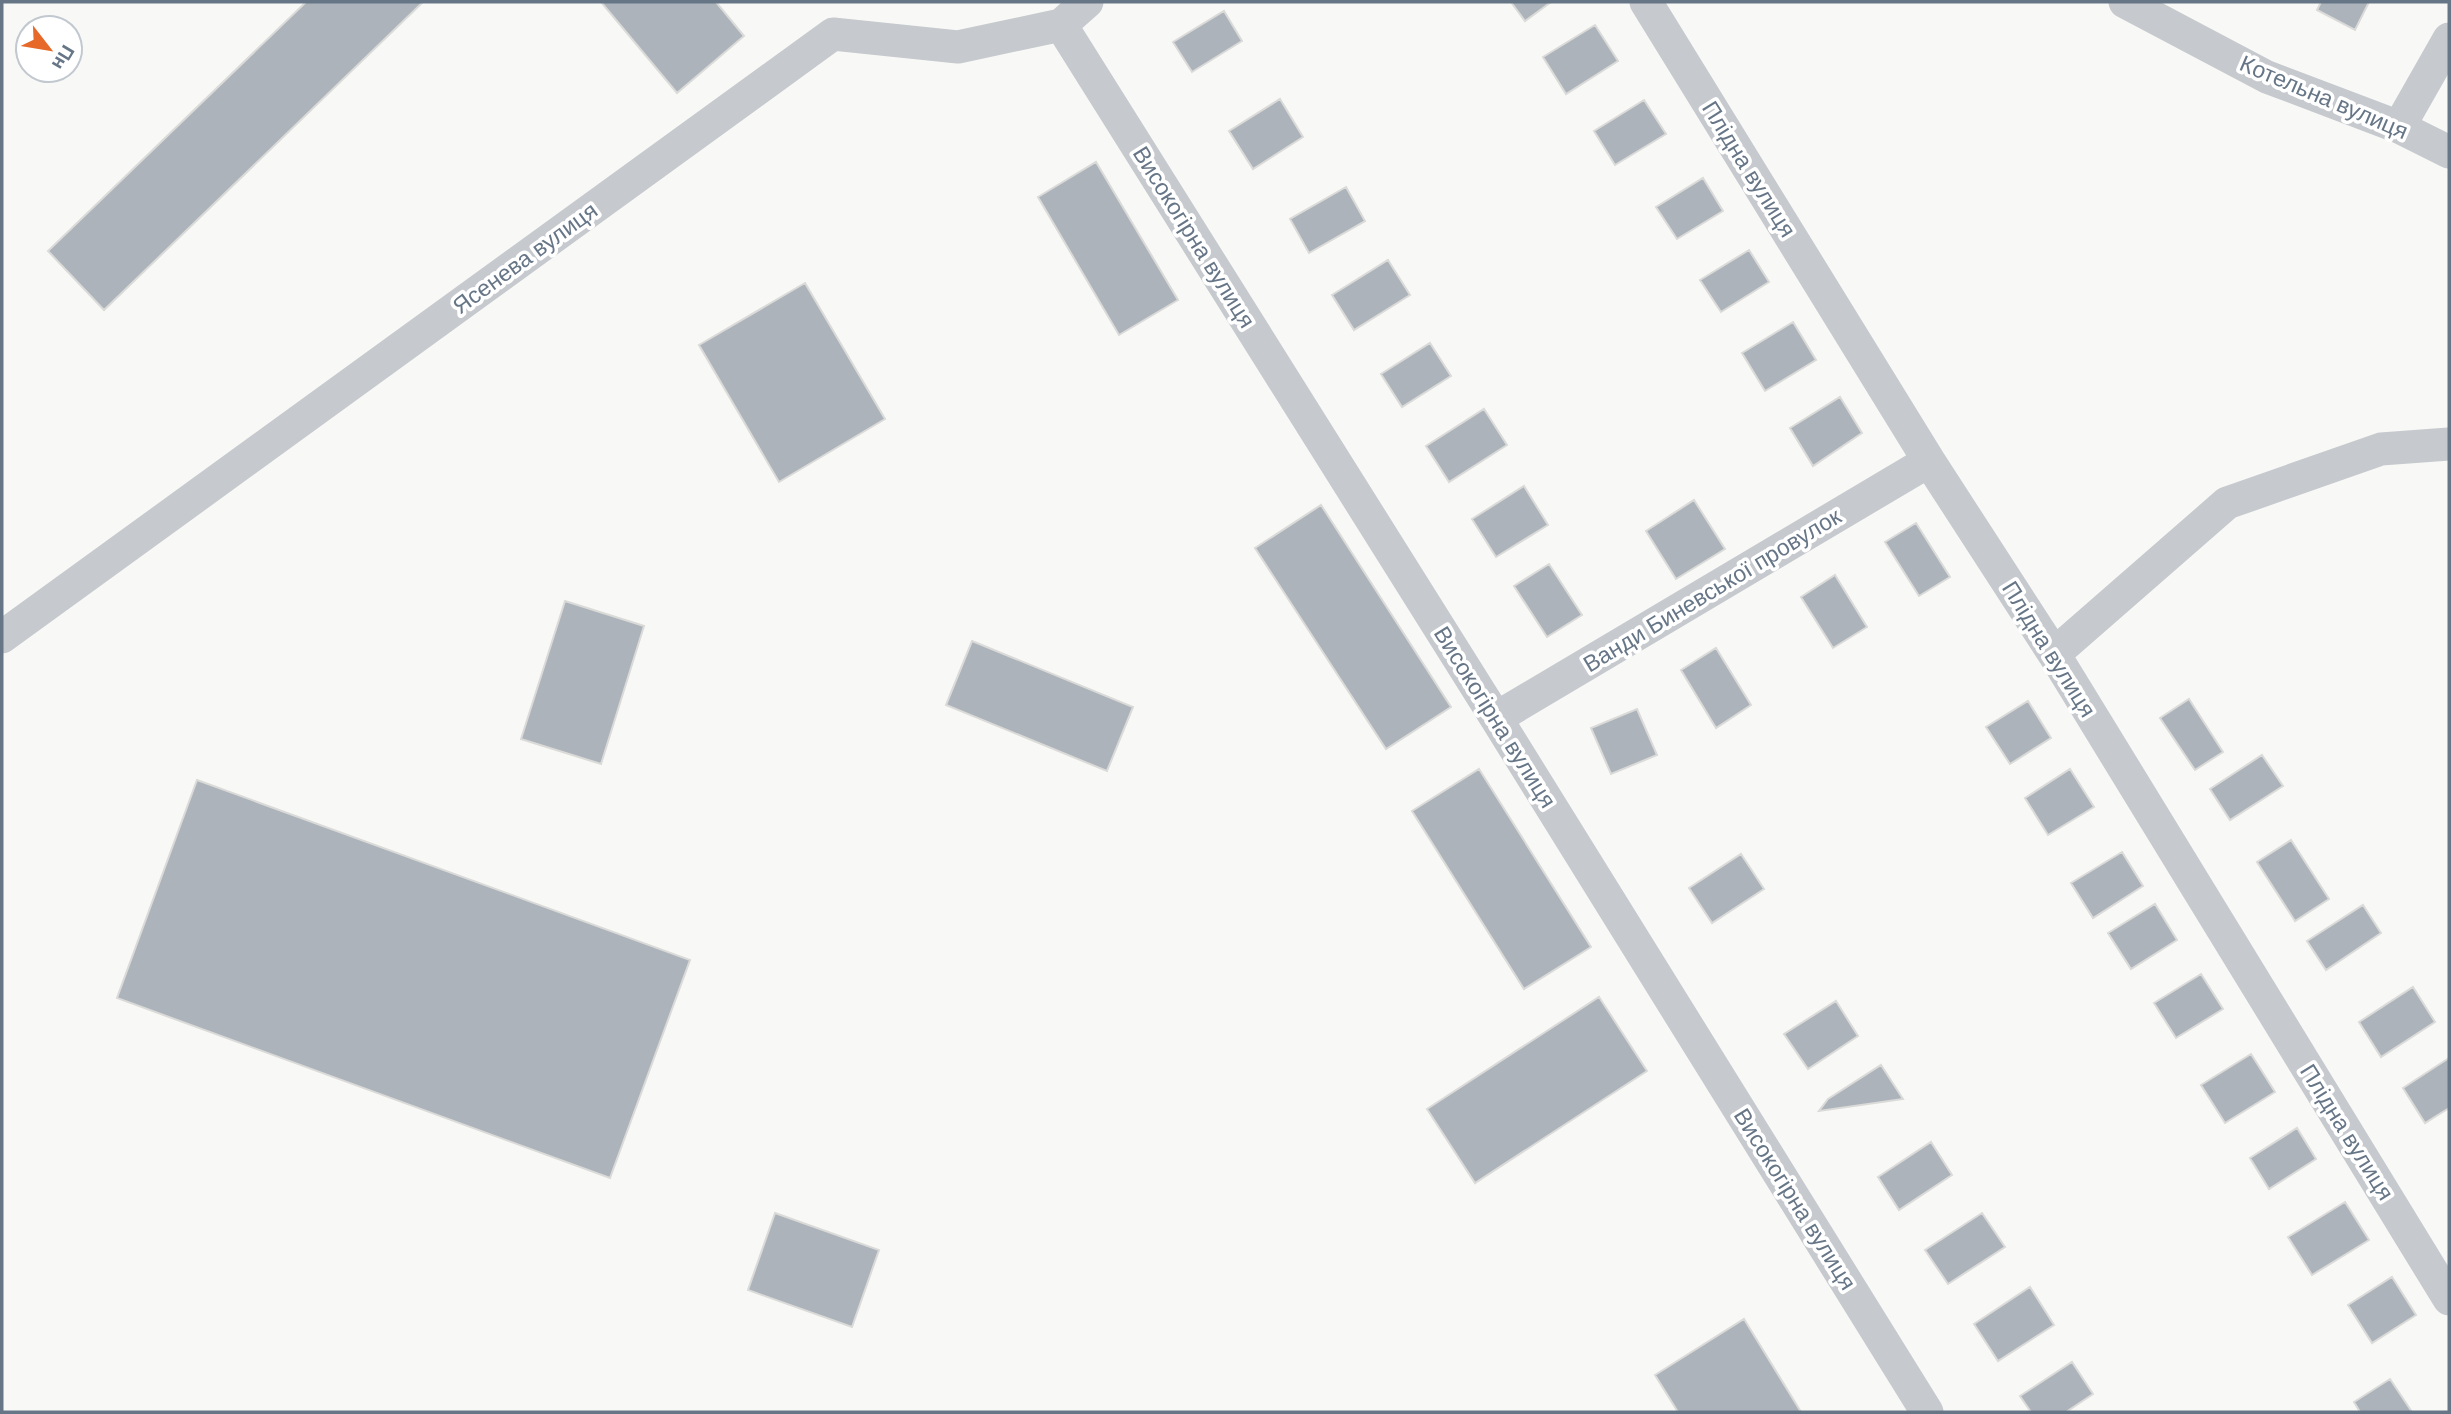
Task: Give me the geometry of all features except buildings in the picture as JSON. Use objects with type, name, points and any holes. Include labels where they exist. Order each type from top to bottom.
[{"type":"street","name":"Ясенева вулиця","points":[[2,637],[832,34],[958,47],[1061,24],[1087,2]]},
{"type":"street","name":"Плідна вулиця","points":[[1646,2],[1929,461],[2054,654],[2449,1299]]},
{"type":"street","name":"Котельна вулиця","points":[[2125,2],[2267,77],[2399,127],[2449,152]]},
{"type":"street","name":"Високогірна вулиця","points":[[1061,24],[1927,1412]]},
{"type":"street","points":[[2399,127],[2449,39]]},
{"type":"street","points":[[2054,654],[2227,503],[2381,449],[2449,444]]},
{"type":"street","name":"Ванди Биневської провулок","points":[[1496,718],[1929,461]]}]
